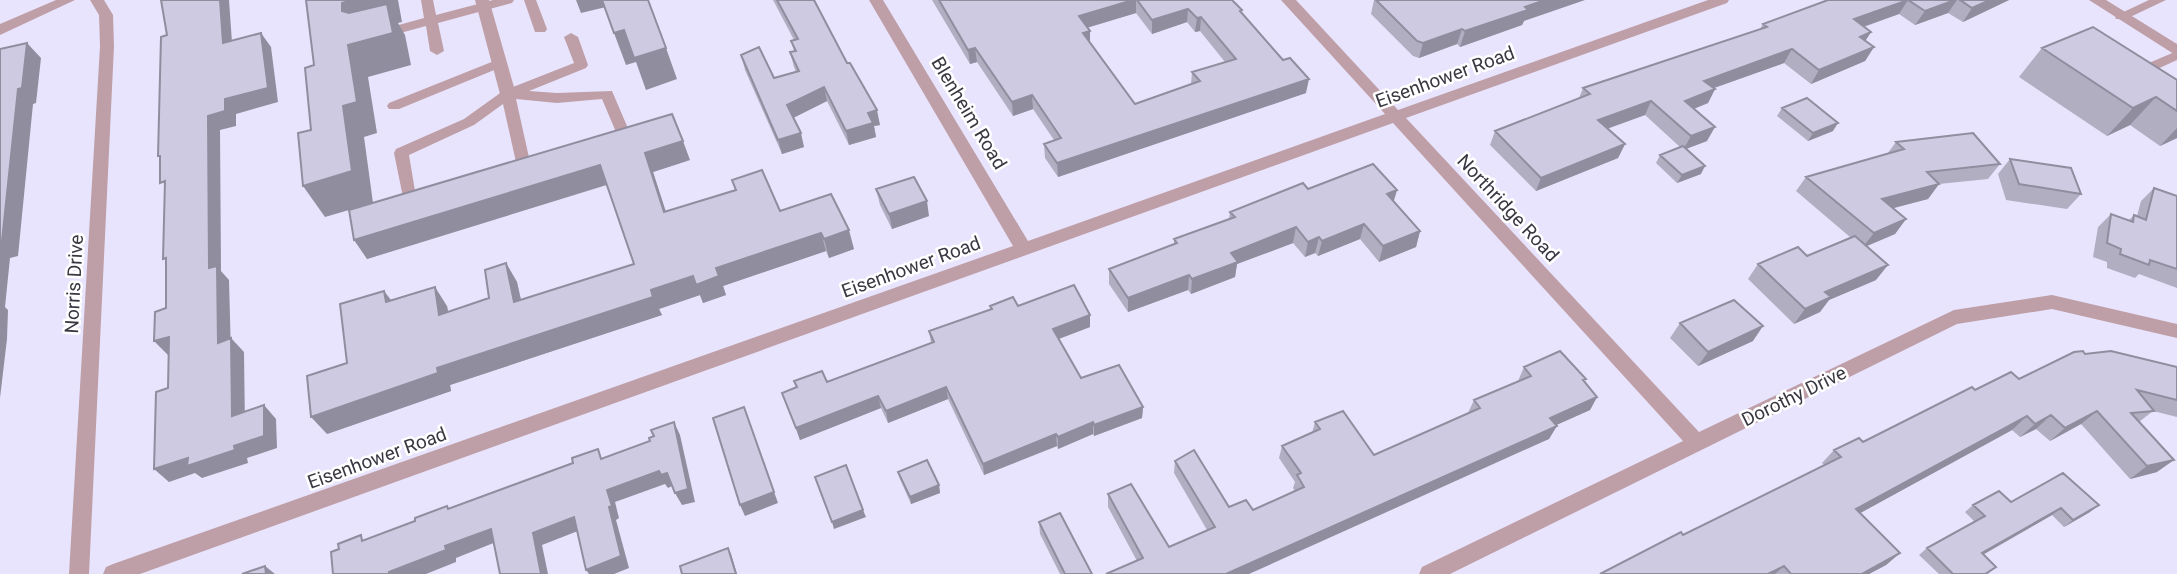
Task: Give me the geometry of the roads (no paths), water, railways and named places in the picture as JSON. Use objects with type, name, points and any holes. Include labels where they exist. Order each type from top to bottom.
[{"type":"street","points":[[0,30],[68,0]]},
{"type":"street","name":"Norris Drive","points":[[79,574],[107,46],[106,15],[97,0]]},
{"type":"street","name":"Blenheim Road","points":[[876,0],[1024,249]]},
{"type":"street","name":"Northridge Road","points":[[1288,0],[1698,444]]},
{"type":"street","name":"Eisenhower Road","points":[[113,574],[1722,0]]},
{"type":"street","points":[[2096,0],[2177,53]]},
{"type":"street","points":[[483,3],[508,94]]},
{"type":"street","name":"Dorothy Drive","points":[[1429,574],[1954,317],[2052,302],[2177,331]]},
{"type":"lane","points":[[427,0],[437,51]]},
{"type":"lane","points":[[368,38],[432,21],[483,3],[508,0]]},
{"type":"lane","points":[[530,0],[540,29]]},
{"type":"lane","points":[[2121,16],[2160,0]]},
{"type":"lane","points":[[410,203],[401,153],[469,122],[508,94],[581,65],[571,37]]},
{"type":"lane","points":[[2131,76],[2177,53]]},
{"type":"lane","points":[[394,106],[499,63]]},
{"type":"lane","points":[[508,94],[557,98],[607,94],[626,139]]},
{"type":"lane","points":[[508,94],[525,171]]}]
